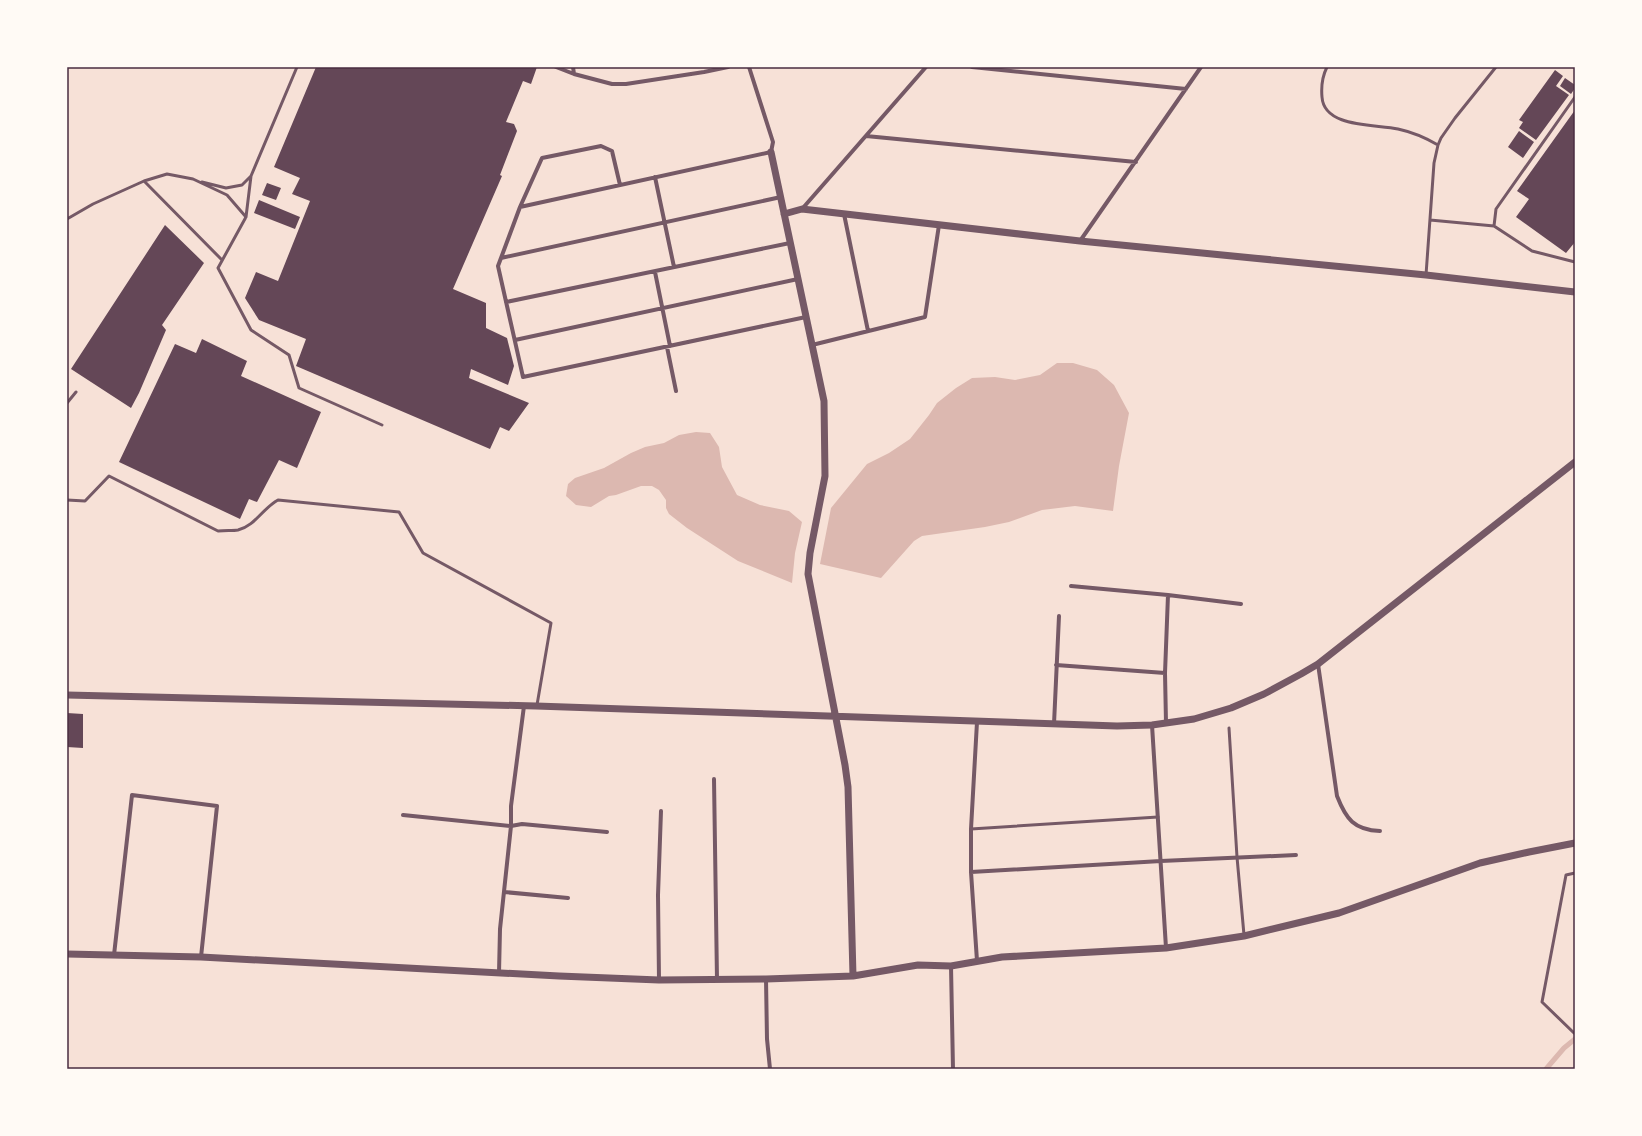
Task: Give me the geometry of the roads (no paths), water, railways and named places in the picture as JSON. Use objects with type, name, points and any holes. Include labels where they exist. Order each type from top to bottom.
[{"type":"street","points":[[556,67],[574,74],[612,84],[626,84],[728,67]]},
{"type":"street","points":[[573,67],[574,74]]},
{"type":"street","points":[[749,67],[773,142],[771,152],[824,401],[825,476],[810,553],[808,574],[848,787],[853,976]]},
{"type":"street","points":[[802,209],[926,67]]},
{"type":"street","points":[[972,67],[1186,89]]},
{"type":"street","points":[[1080,241],[1202,67]]},
{"type":"street","points":[[866,136],[1136,162]]},
{"type":"street","points":[[620,185],[612,151],[601,146],[542,158],[520,207],[498,266],[523,377],[806,317]]},
{"type":"street","points":[[520,207],[771,152]]},
{"type":"street","points":[[655,177],[674,267]]},
{"type":"street","points":[[501,258],[781,197]]},
{"type":"street","points":[[784,214],[802,209],[1080,241],[1426,275],[1575,292]]},
{"type":"street","points":[[844,214],[868,331]]},
{"type":"street","points":[[812,345],[925,317],[939,225]]},
{"type":"street","points":[[506,302],[790,243]]},
{"type":"street","points":[[655,272],[676,391]]},
{"type":"street","points":[[514,340],[798,279]]},
{"type":"street","points":[[67,695],[536,706],[1117,726],[1152,725],[1194,719],[1231,708],[1264,694],[1318,664],[1575,462]]},
{"type":"street","points":[[1071,586],[1168,595],[1241,604]]},
{"type":"street","points":[[1166,723],[1165,673],[1168,595]]},
{"type":"street","points":[[1054,724],[1059,616]]},
{"type":"street","points":[[1318,664],[1337,796],[1342,809],[1350,821],[1366,830],[1380,831]]},
{"type":"street","points":[[1056,665],[1165,673]]},
{"type":"street","points":[[499,973],[500,928],[511,826],[511,806],[524,706]]},
{"type":"street","points":[[977,722],[971,829],[971,872],[977,961]]},
{"type":"street","points":[[1152,725],[1166,948]]},
{"type":"street","points":[[714,780],[717,980]]},
{"type":"street","points":[[114,955],[132,795],[217,806],[201,957]]},
{"type":"street","points":[[659,980],[658,895],[662,811]]},
{"type":"street","points":[[403,815],[511,826],[522,824],[607,832]]},
{"type":"street","points":[[67,954],[201,957],[659,980],[766,979],[853,976],[918,965],[950,966],[1002,958],[1166,948],[1244,936],[1339,913],[1480,863],[1575,843]]},
{"type":"street","points":[[971,872],[1160,860],[1296,855]]},
{"type":"street","points":[[504,892],[568,898]]},
{"type":"street","points":[[950,966],[953,1069]]},
{"type":"street","points":[[766,979],[767,1039],[770,1069]]},
{"type":"lane","points":[[297,67],[251,176],[246,217],[218,268],[251,330],[288,355],[300,388],[382,425]]},
{"type":"lane","points":[[1327,67],[1322,77],[1322,101],[1325,109],[1335,117],[1350,122],[1397,129],[1429,140],[1438,145]]},
{"type":"lane","points":[[1426,275],[1434,163],[1438,145],[1455,118],[1496,67]]},
{"type":"lane","points":[[1494,226],[1496,209],[1575,97]]},
{"type":"lane","points":[[67,219],[93,204],[144,182],[167,174],[226,188],[242,185],[251,176]]},
{"type":"lane","points":[[193,179],[227,195],[246,217]]},
{"type":"lane","points":[[144,182],[222,260]]},
{"type":"lane","points":[[1430,220],[1494,226],[1532,250],[1575,262]]},
{"type":"lane","points":[[67,403],[76,392]]},
{"type":"lane","points":[[67,500],[85,500],[109,476],[218,531],[238,530],[251,524],[272,503],[278,500],[399,512],[422,553],[551,623],[536,706]]},
{"type":"lane","points":[[1229,728],[1236,857],[1244,936]]},
{"type":"lane","points":[[971,829],[1158,817]]},
{"type":"lane","points":[[1574,1033],[1542,1002],[1566,875],[1575,873]]},
{"type":"waterway","points":[[1546,1069],[1564,1048],[1575,1039]]}]
